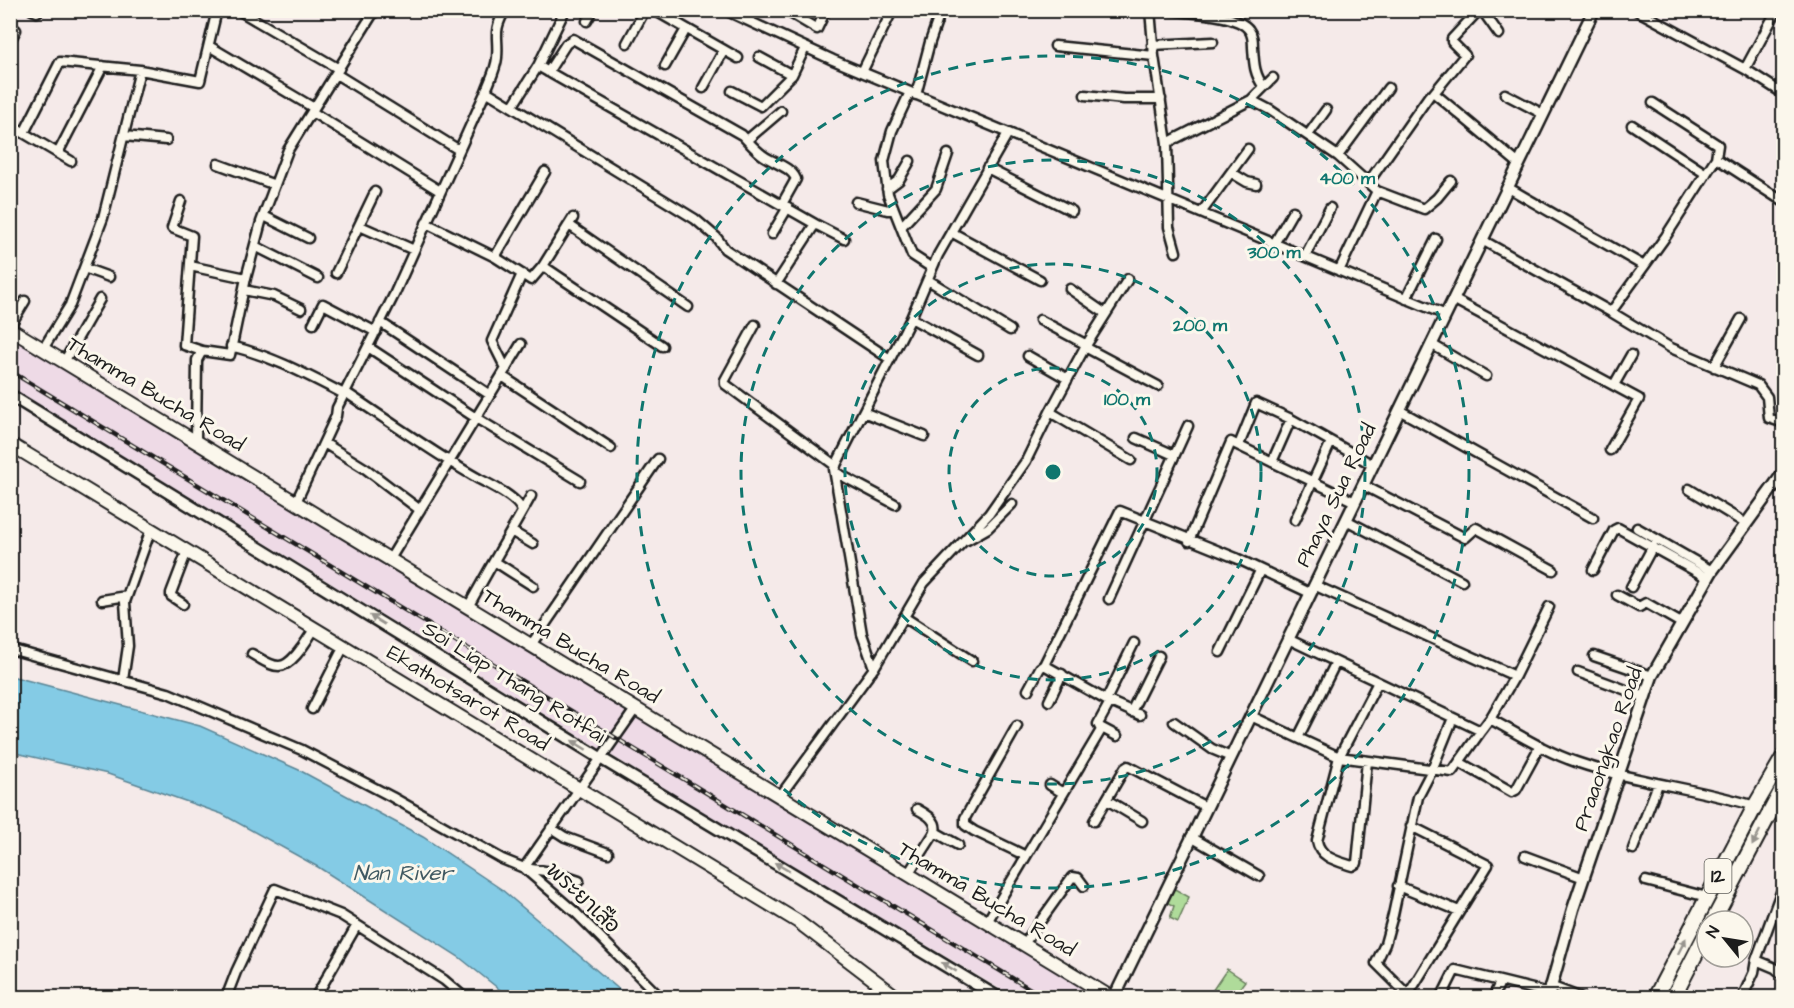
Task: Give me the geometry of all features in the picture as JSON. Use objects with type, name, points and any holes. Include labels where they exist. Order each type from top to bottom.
[{"type":"main road","name":"Thamma Bucha Road","points":[[10,328],[1113,998]]},
{"type":"main road","name":"Ekathotsarot Road","points":[[10,444],[797,921],[898,998]]},
{"type":"main road","name":"12","points":[[1655,996],[1755,806],[1784,756]]},
{"type":"main road","name":"12","points":[[1719,909],[1784,786]]},
{"type":"main road","points":[[1673,998],[1695,955]]},
{"type":"street","points":[[32,10],[37,12],[40,10]]},
{"type":"street","points":[[24,133],[60,62],[140,70],[200,81],[217,10]]},
{"type":"street","points":[[238,10],[459,150]]},
{"type":"street","points":[[181,201],[172,228],[192,236],[184,345],[202,351],[230,355],[243,290],[255,246],[288,150],[375,10]]},
{"type":"street","points":[[512,107],[538,66],[565,10]]},
{"type":"street","points":[[587,21],[593,10]]},
{"type":"street","points":[[627,43],[645,10]]},
{"type":"street","points":[[654,10],[738,58]]},
{"type":"street","points":[[725,10],[805,48],[913,94],[1446,315]]},
{"type":"street","points":[[785,10],[817,29],[826,10]]},
{"type":"street","points":[[932,268],[912,255],[887,189],[884,161],[892,131],[913,94],[941,10]]},
{"type":"street","points":[[1150,10],[1152,45],[1167,143],[1169,227],[1176,252]]},
{"type":"street","points":[[1168,10],[1224,17],[1246,26],[1252,38],[1255,71],[1264,87]]},
{"type":"street","points":[[1499,34],[1481,10],[1452,39],[1452,42],[1465,55],[1434,93],[1519,164]]},
{"type":"street","name":"Phaya Sua Road","points":[[1113,998],[1594,10]]},
{"type":"street","points":[[1636,10],[1745,69],[1784,94]]},
{"type":"street","points":[[1745,69],[1777,10]]},
{"type":"street","points":[[296,502],[486,91],[497,62],[496,32],[501,12]]},
{"type":"street","points":[[862,72],[888,12]]},
{"type":"street","points":[[10,27],[16,30],[10,41]]},
{"type":"street","points":[[665,66],[686,28]]},
{"type":"street","points":[[548,72],[566,44],[573,39],[742,135],[764,156],[795,174],[794,184],[772,234]]},
{"type":"street","points":[[1152,45],[1213,42]]},
{"type":"street","points":[[209,46],[440,191]]},
{"type":"street","points":[[1055,46],[1154,56]]},
{"type":"street","points":[[732,91],[761,106],[792,75],[805,48]]},
{"type":"street","points":[[704,88],[724,50]]},
{"type":"street","points":[[759,57],[792,75]]},
{"type":"street","points":[[58,153],[103,66]]},
{"type":"street","points":[[538,66],[844,239]]},
{"type":"street","points":[[43,349],[70,305],[103,218],[140,70]]},
{"type":"street","points":[[1167,143],[1251,100],[1273,78]]},
{"type":"street","points":[[1338,156],[1388,88]]},
{"type":"street","points":[[486,91],[695,219],[716,237],[724,249],[890,359]]},
{"type":"street","points":[[1505,94],[1543,114]]},
{"type":"street","points":[[1085,95],[1124,99],[1161,99]]},
{"type":"street","points":[[1368,183],[1429,96]]},
{"type":"street","points":[[1251,100],[1270,110],[1338,156],[1377,191],[1424,209],[1451,181]]},
{"type":"street","points":[[1611,312],[1716,158],[1718,145],[1653,103]]},
{"type":"street","points":[[1308,135],[1326,110]]},
{"type":"street","points":[[747,141],[781,111]]},
{"type":"street","points":[[10,125],[71,161]]},
{"type":"street","points":[[1632,125],[1706,174]]},
{"type":"street","points":[[874,668],[862,634],[835,469],[910,318],[932,268],[1008,133]]},
{"type":"street","points":[[124,136],[166,140]]},
{"type":"street","points":[[1201,213],[1248,149]]},
{"type":"street","points":[[901,227],[936,189],[948,154]]},
{"type":"street","points":[[1716,158],[1784,202]]},
{"type":"street","points":[[887,189],[903,176],[910,161]]},
{"type":"street","points":[[218,164],[275,185]]},
{"type":"street","points":[[987,168],[1072,211]]},
{"type":"street","points":[[495,257],[545,172]]},
{"type":"street","points":[[1232,172],[1247,182],[1256,184]]},
{"type":"street","points":[[1507,187],[1644,266]]},
{"type":"street","points":[[1339,271],[1377,191]]},
{"type":"street","points":[[336,273],[375,192]]},
{"type":"street","points":[[856,202],[894,210]]},
{"type":"street","points":[[1305,256],[1330,208]]},
{"type":"street","points":[[1274,244],[1293,211]]},
{"type":"street","points":[[264,216],[308,238]]},
{"type":"street","points":[[426,223],[495,257],[531,280],[543,266],[571,222],[688,307]]},
{"type":"street","points":[[776,284],[815,224]]},
{"type":"street","points":[[360,226],[414,250]]},
{"type":"street","points":[[951,232],[1040,280]]},
{"type":"street","points":[[1406,299],[1436,239]]},
{"type":"street","points":[[1482,240],[1671,348],[1758,385],[1767,397],[1769,418],[1784,423]]},
{"type":"street","points":[[255,246],[318,278]]},
{"type":"street","points":[[190,266],[246,278]]},
{"type":"street","points":[[543,266],[662,346]]},
{"type":"street","points":[[84,268],[109,278]]},
{"type":"street","points":[[522,274],[492,341],[504,373],[611,448]]},
{"type":"street","points":[[780,796],[874,668],[924,583],[989,514],[1026,461],[1086,346],[1128,279]]},
{"type":"street","points":[[928,280],[1010,330]]},
{"type":"street","points":[[1070,289],[1106,314]]},
{"type":"street","points":[[243,290],[273,297],[301,309]]},
{"type":"street","points":[[64,362],[100,299]]},
{"type":"street","points":[[1453,299],[1639,399],[1610,450]]},
{"type":"street","points":[[10,328],[25,301]]},
{"type":"street","points":[[313,324],[323,304],[375,332]]},
{"type":"street","points":[[910,318],[978,355]]},
{"type":"street","points":[[1040,320],[1158,386]]},
{"type":"street","points":[[1714,367],[1742,320]]},
{"type":"street","points":[[380,322],[490,395]]},
{"type":"street","points":[[755,325],[725,380],[725,384],[835,469],[895,504]]},
{"type":"street","points":[[390,559],[521,344]]},
{"type":"street","points":[[1431,344],[1486,376]]},
{"type":"street","points":[[231,346],[256,352],[345,393],[450,461],[501,490],[520,505],[522,512]]},
{"type":"street","points":[[368,347],[476,418],[580,481]]},
{"type":"street","points":[[196,441],[196,371],[197,360],[202,351]]},
{"type":"street","points":[[1614,386],[1631,355]]},
{"type":"street","points":[[1028,356],[1068,379]]},
{"type":"street","name":"Soi Liap Thang Rotfai","points":[[10,395],[602,759],[999,998]]},
{"type":"street","points":[[1239,445],[1256,403],[1291,419],[1372,465]]},
{"type":"street","points":[[1399,410],[1593,518]]},
{"type":"street","points":[[863,412],[924,436]]},
{"type":"street","points":[[1050,412],[1131,460]]},
{"type":"street","points":[[1272,462],[1291,419]]},
{"type":"street","points":[[1109,599],[1188,426]]},
{"type":"street","points":[[1136,438],[1174,455]]},
{"type":"street","points":[[1189,541],[1231,442],[1354,502]]},
{"type":"street","points":[[1295,520],[1331,442]]},
{"type":"street","points":[[324,443],[366,469],[420,510]]},
{"type":"street","points":[[531,645],[658,459]]},
{"type":"street","name":"Praaongkao Road","points":[[1549,992],[1584,878],[1652,676],[1710,575],[1784,472]]},
{"type":"street","points":[[1363,485],[1465,538],[1476,528],[1553,570]]},
{"type":"street","points":[[1689,489],[1745,524]]},
{"type":"street","points":[[468,607],[531,496]]},
{"type":"street","points":[[964,541],[980,534],[1012,504]]},
{"type":"street","points":[[1028,690],[1041,666],[1044,665],[1120,511],[1189,541],[1236,558],[1260,571],[1312,589],[1515,676]]},
{"type":"street","points":[[1346,520],[1462,581]]},
{"type":"street","points":[[1636,528],[1710,575]]},
{"type":"street","points":[[1593,570],[1616,529],[1621,529],[1710,575]]},
{"type":"street","points":[[123,680],[128,646],[125,602],[151,530]]},
{"type":"street","points":[[511,531],[533,544]]},
{"type":"street","points":[[1631,587],[1653,546]]},
{"type":"street","points":[[183,604],[171,596],[171,593],[186,551]]},
{"type":"street","points":[[494,561],[533,586]]},
{"type":"street","points":[[1220,652],[1260,571]]},
{"type":"street","points":[[1617,595],[1639,607],[1646,603],[1681,623]]},
{"type":"street","points":[[102,600],[127,596]]},
{"type":"street","points":[[1251,716],[1339,757],[1452,772],[1490,719],[1515,676],[1549,607]]},
{"type":"street","points":[[903,617],[972,661]]},
{"type":"street","points":[[252,654],[270,664],[279,666],[286,664],[315,628]]},
{"type":"street","points":[[1288,639],[1481,731]]},
{"type":"street","points":[[987,921],[1101,730],[1098,724],[1134,643]]},
{"type":"street","points":[[312,709],[344,646]]},
{"type":"street","points":[[10,649],[168,693],[302,750],[392,797],[502,859],[524,868],[552,872],[579,881]]},
{"type":"street","points":[[1044,665],[1108,701],[1136,713],[1159,656]]},
{"type":"street","points":[[1594,656],[1652,676]]},
{"type":"street","points":[[1298,738],[1336,662]]},
{"type":"street","points":[[1578,672],[1644,697]]},
{"type":"street","points":[[1048,701],[1062,674]]},
{"type":"street","points":[[1367,761],[1358,863],[1352,866],[1328,857],[1317,845],[1339,757],[1378,682]]},
{"type":"street","name":"พระยาเสือ","points":[[636,708],[524,868],[576,913],[661,998]]},
{"type":"street","points":[[1411,826],[1488,865],[1409,996],[1376,963],[1385,944],[1411,826],[1418,796],[1432,770],[1453,718]]},
{"type":"street","points":[[1490,719],[1575,762],[1619,775],[1755,806]]},
{"type":"street","points":[[1174,722],[1212,749],[1231,757]]},
{"type":"street","points":[[1017,726],[965,818],[965,825],[1026,856]]},
{"type":"street","points":[[1100,727],[1117,736]]},
{"type":"street","points":[[1460,762],[1512,792],[1516,790],[1540,746]]},
{"type":"street","points":[[1094,821],[1128,766],[1206,807]]},
{"type":"street","points":[[1634,849],[1658,784]]},
{"type":"street","points":[[1050,785],[1063,793]]},
{"type":"street","points":[[1107,800],[1142,821]]},
{"type":"street","points":[[908,874],[935,832],[936,826],[933,820],[917,809]]},
{"type":"street","points":[[1771,809],[1784,817]]},
{"type":"street","points":[[551,828],[565,837],[608,853]]},
{"type":"street","points":[[935,832],[958,845]]},
{"type":"street","points":[[1191,837],[1259,876]]},
{"type":"street","points":[[1525,856],[1584,878]]},
{"type":"street","points":[[1024,944],[1072,877],[1077,878],[1084,886]]},
{"type":"street","points":[[1646,881],[1707,897]]},
{"type":"street","points":[[1742,998],[1754,972],[1756,960],[1783,885]]},
{"type":"street","points":[[1398,886],[1459,911]]},
{"type":"street","points":[[226,998],[275,889],[341,915],[444,980],[465,998]]},
{"type":"street","points":[[315,998],[357,925]]},
{"type":"street","points":[[1756,960],[1775,968],[1784,976]]},
{"type":"street","points":[[1441,998],[1455,970],[1500,982],[1582,998]]},
{"type":"street","points":[[1493,998],[1500,982]]},
{"type":"shaded area","points":[[10,334],[1101,997],[1014,997],[746,838],[11,387]]},
{"type":"green space","points":[[1173,888],[1189,897],[1178,922],[1170,918],[1174,906],[1166,902]]},
{"type":"green space","points":[[1227,969],[1245,981],[1233,997],[1208,997]]},
{"type":"water","name":"Nan River","points":[[11,676],[200,726],[299,770],[423,837],[501,889],[628,997],[509,997],[459,957],[318,867],[222,814],[108,774],[11,752]]},
{"type":"railway","points":[[10,371],[1045,998]]}]
